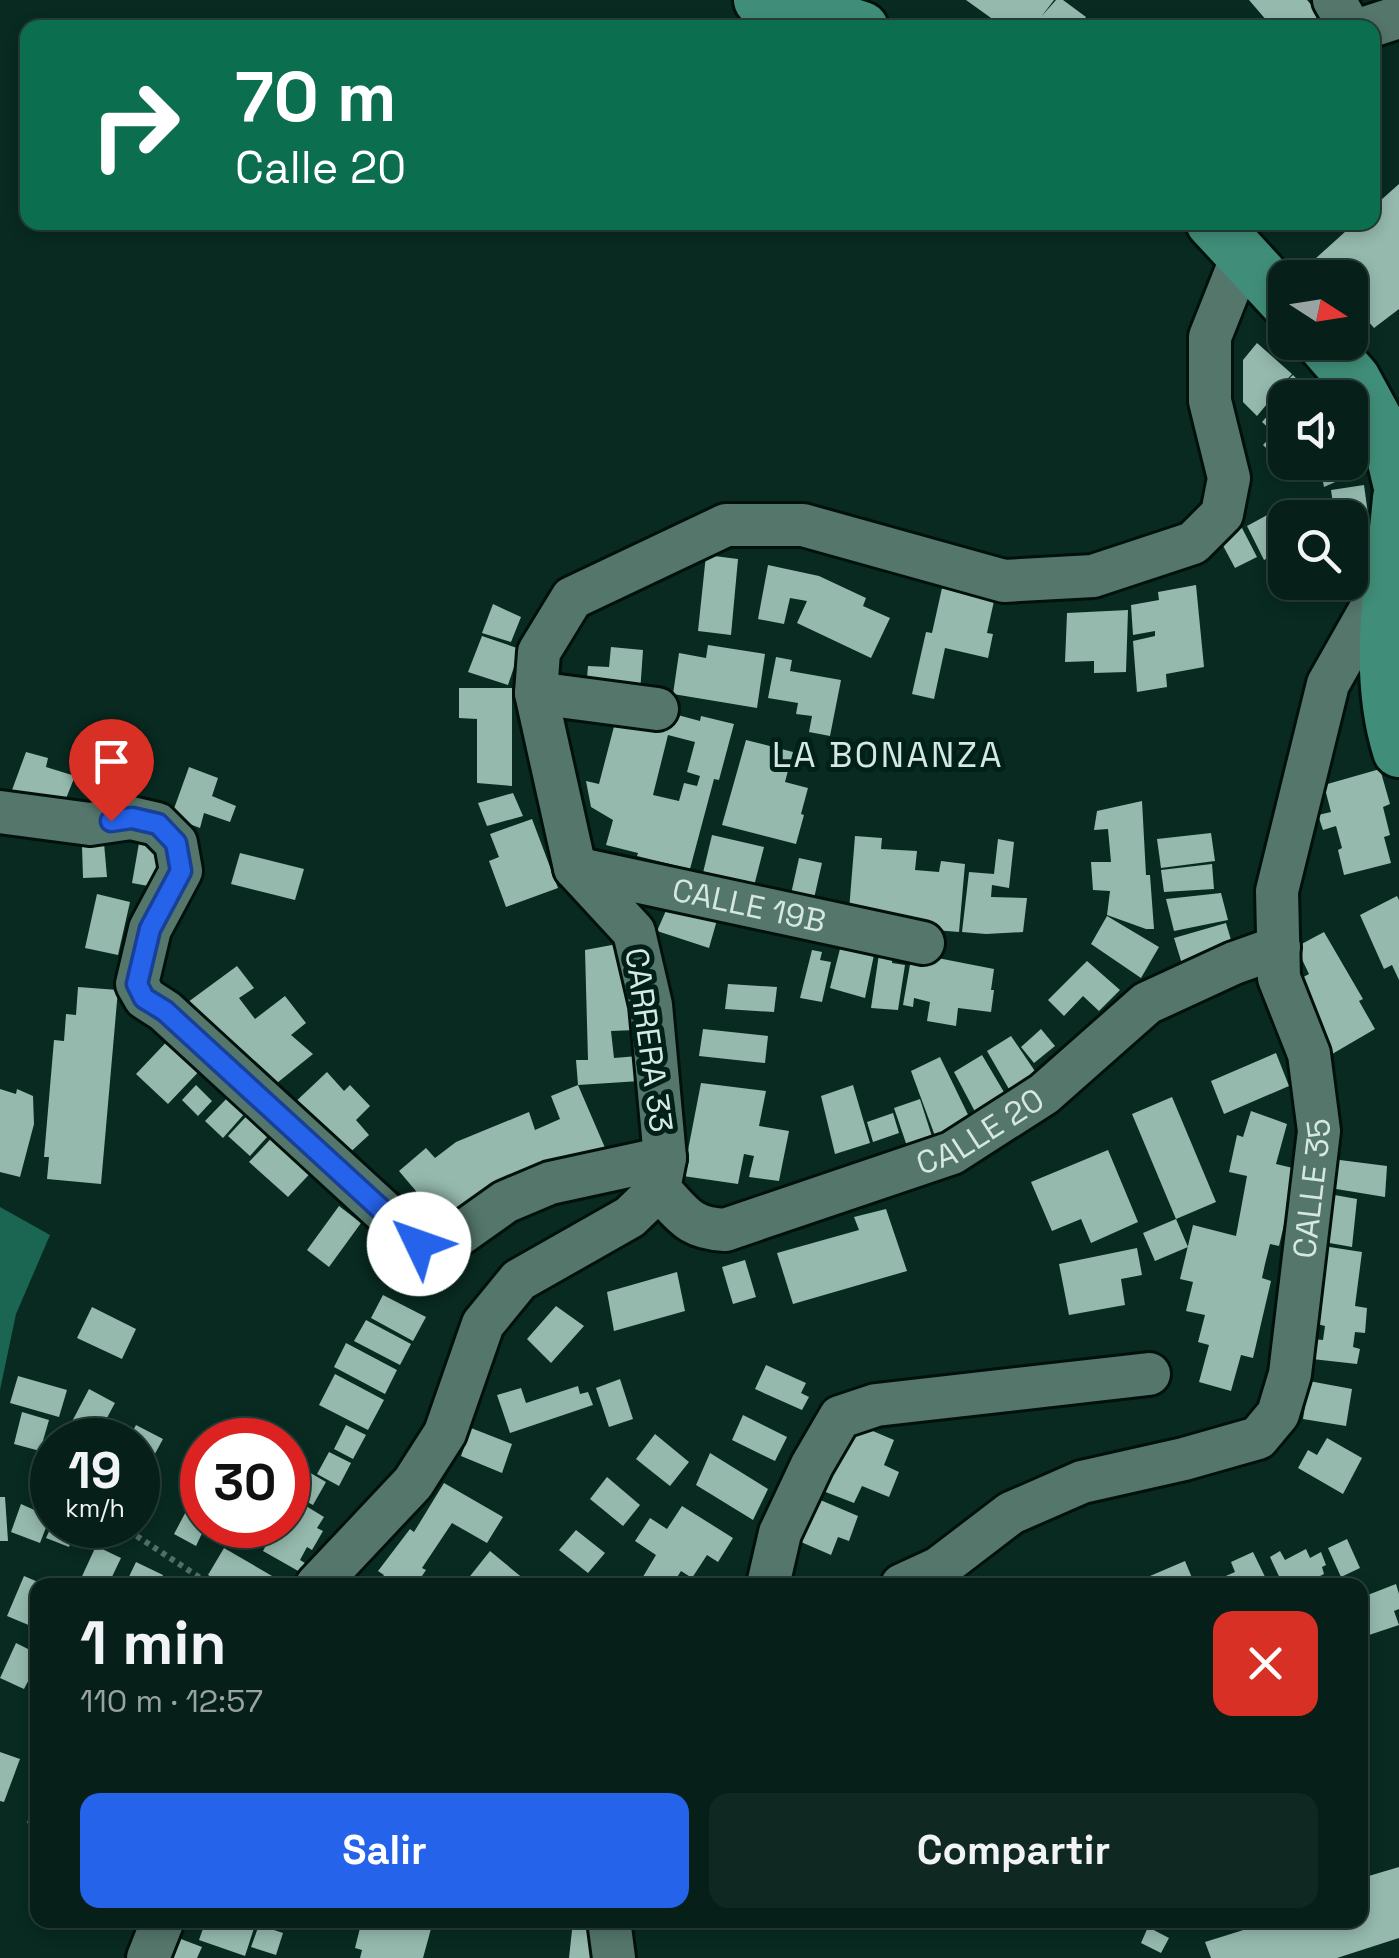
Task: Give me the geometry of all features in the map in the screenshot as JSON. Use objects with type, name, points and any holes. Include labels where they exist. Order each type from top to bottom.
[{"type":"main road","points":[[760,0],[836,14]]},
{"type":"main road","points":[[1228,238],[1268,282]]},
{"type":"main road","points":[[1338,360],[1354,378],[1390,445],[1399,483]]},
{"type":"main road","points":[[1397,740],[1384,666],[1399,498]]},
{"type":"street","name":"CARRERA 33","points":[[662,1174],[651,1006],[634,932],[576,868],[536,693],[539,652],[572,598],[726,525],[804,526],[1004,581],[1093,576],[1193,543],[1222,514],[1228,478],[1210,401],[1210,337],[1228,238]]},
{"type":"street","name":"CALLE 35","points":[[917,1578],[939,1568],[1011,1513],[1082,1482],[1258,1438],[1278,1414],[1290,1374],[1319,1131],[1309,1054],[1279,978],[1278,892],[1328,684],[1393,569]]},
{"type":"street","points":[[536,693],[657,709]]},
{"type":"street","points":[[0,812],[90,824],[132,818],[158,824],[176,843],[181,871],[150,929],[137,984],[144,998],[165,1011],[419,1244],[446,1244],[505,1202],[550,1184],[662,1174]]},
{"type":"street","name":"CALLE 19B","points":[[576,868],[923,943]]},
{"type":"street","name":"CALLE 20","points":[[662,1174],[684,1215],[701,1229],[725,1230],[952,1153],[1044,1094],[1147,1003],[1234,963],[1278,948]]},
{"type":"street","points":[[323,1578],[413,1483],[446,1433],[483,1324],[520,1280],[630,1217],[662,1174]]},
{"type":"street","points":[[770,1578],[780,1534],[812,1465],[840,1418],[876,1405],[1150,1374]]},
{"type":"street","points":[[148,1958],[160,1928]]},
{"type":"street","points":[[610,1928],[614,1958]]},
{"type":"path","points":[[154,1548],[200,1578]]},
{"type":"green space","points":[[0,1207],[50,1235],[16,1314],[0,1390]]},
{"type":"building","points":[[966,0],[1054,0],[1041,17],[1056,0],[1063,0],[1086,17],[1084,20],[994,20]]},
{"type":"building","points":[[1249,0],[1307,0],[1325,20],[1266,20]]},
{"type":"building","points":[[1399,184],[1399,309],[1374,328],[1368,321],[1368,260],[1315,259],[1347,230],[1380,230],[1380,201]]},
{"type":"building","points":[[1257,343],[1268,353],[1268,360],[1276,360],[1292,374],[1286,380],[1268,380],[1268,403],[1257,416],[1243,402],[1243,360]]},
{"type":"building","points":[[1364,485],[1366,500],[1332,500],[1331,490]]},
{"type":"building","points":[[1268,515],[1268,558],[1264,560],[1247,526]]},
{"type":"building","points":[[1242,528],[1257,557],[1235,568],[1220,540]]},
{"type":"building","points":[[706,555],[738,559],[731,635],[698,631]]},
{"type":"building","points":[[768,565],[819,576],[866,598],[863,606],[890,618],[871,658],[797,623],[807,601],[790,598],[784,624],[758,619]]},
{"type":"building","points":[[1196,585],[1204,667],[1166,674],[1167,687],[1137,692],[1133,641],[1155,636],[1155,631],[1133,635],[1131,605],[1159,600],[1158,592]]},
{"type":"building","points":[[942,588],[994,601],[987,633],[993,634],[988,658],[945,648],[934,699],[912,694],[926,632],[932,633]]},
{"type":"building","points":[[493,604],[521,617],[511,642],[482,633]]},
{"type":"building","points":[[1128,610],[1126,672],[1094,673],[1094,661],[1065,662],[1067,613]]},
{"type":"building","points":[[482,636],[520,649],[508,685],[468,672]]},
{"type":"building","points":[[708,645],[765,654],[757,708],[673,694],[679,653],[706,658]]},
{"type":"building","points":[[611,647],[643,650],[640,693],[586,690],[588,666],[609,667]]},
{"type":"building","points":[[776,657],[792,660],[790,671],[841,680],[830,736],[809,732],[812,716],[796,714],[798,703],[768,698]]},
{"type":"building","points":[[459,688],[512,688],[512,786],[477,783],[477,719],[459,718]]},
{"type":"building","points":[[674,714],[734,724],[719,780],[714,779],[690,869],[606,845],[613,820],[591,807],[586,781],[599,784],[617,715],[670,728]],"holes":[[[668,735],[695,742],[687,772],[700,776],[697,786],[684,783],[679,801],[653,795]]]},
{"type":"building","points":[[746,740],[793,752],[785,782],[808,788],[796,844],[722,825]]},
{"type":"building","points":[[26,752],[48,758],[46,767],[75,776],[63,806],[12,790]]},
{"type":"building","points":[[189,767],[218,778],[212,796],[236,806],[230,822],[204,813],[200,828],[171,817]]},
{"type":"building","points":[[1380,769],[1390,804],[1383,807],[1390,835],[1384,837],[1391,863],[1344,875],[1336,826],[1323,830],[1318,815],[1331,812],[1324,785]]},
{"type":"building","points":[[513,793],[523,816],[487,826],[478,803]]},
{"type":"building","points":[[1142,801],[1154,929],[1107,915],[1110,891],[1093,890],[1091,862],[1111,862],[1108,829],[1094,830],[1097,811]]},
{"type":"building","points":[[532,819],[558,888],[506,907],[489,861],[499,857],[490,834]]},
{"type":"building","points":[[1211,833],[1215,861],[1161,868],[1157,839]]},
{"type":"building","points":[[712,835],[764,847],[753,890],[702,877]]},
{"type":"building","points":[[855,836],[882,838],[881,849],[917,851],[915,870],[939,872],[941,861],[965,864],[959,932],[848,923]]},
{"type":"building","points":[[998,839],[1014,842],[1009,888],[992,885],[991,897],[1027,898],[1023,932],[962,932],[969,872],[994,874]]},
{"type":"building","points":[[104,843],[107,877],[83,878],[82,845]]},
{"type":"building","points":[[139,843],[166,848],[159,888],[132,883]]},
{"type":"building","points":[[240,853],[304,869],[295,900],[231,884]]},
{"type":"building","points":[[799,858],[822,863],[810,916],[787,912]]},
{"type":"building","points":[[1212,864],[1214,889],[1164,892],[1161,870]]},
{"type":"building","points":[[1221,893],[1228,920],[1174,931],[1166,899]]},
{"type":"building","points":[[97,894],[130,902],[118,955],[85,948]]},
{"type":"building","points":[[1397,896],[1399,980],[1392,965],[1384,969],[1360,915]]},
{"type":"building","points":[[672,897],[696,914],[717,920],[709,948],[657,931]]},
{"type":"building","points":[[1107,916],[1159,947],[1141,978],[1091,944]]},
{"type":"building","points":[[1226,923],[1234,950],[1182,964],[1174,938]]},
{"type":"building","points":[[1324,932],[1363,999],[1359,1001],[1375,1029],[1327,1057],[1294,982],[1309,974],[1296,947]]},
{"type":"building","points":[[842,941],[875,950],[865,998],[830,988]]},
{"type":"building","points":[[628,942],[636,1030],[611,1031],[614,1058],[638,1056],[640,1081],[578,1085],[576,1060],[588,1060],[585,950]]},
{"type":"building","points":[[812,950],[822,952],[820,960],[831,962],[822,1002],[800,998]]},
{"type":"building","points":[[912,953],[994,969],[991,1012],[958,1008],[956,1026],[927,1021],[930,1002],[914,998],[913,1007],[903,1005]]},
{"type":"building","points":[[879,954],[893,955],[892,963],[905,965],[898,1010],[871,1008]]},
{"type":"building","points":[[1087,961],[1120,990],[1099,1011],[1083,996],[1064,1016],[1048,1000]]},
{"type":"building","points":[[237,966],[254,988],[239,998],[255,1019],[285,996],[306,1023],[291,1035],[313,1054],[272,1087],[184,1005]]},
{"type":"building","points":[[728,984],[777,987],[774,1012],[725,1009]]},
{"type":"building","points":[[78,987],[118,990],[101,1184],[47,1179],[49,1157],[44,1157],[54,1040],[64,1041],[66,1014],[76,1015]]},
{"type":"building","points":[[703,1029],[768,1036],[765,1063],[699,1056]]},
{"type":"building","points":[[1041,1029],[1055,1046],[1034,1063],[1021,1047]]},
{"type":"building","points":[[174,1034],[206,1064],[168,1104],[136,1074]]},
{"type":"building","points":[[1011,1036],[1045,1086],[1017,1103],[987,1051]]},
{"type":"building","points":[[1276,1053],[1289,1086],[1224,1114],[1211,1081]]},
{"type":"building","points":[[982,1055],[1011,1104],[981,1123],[954,1072]]},
{"type":"building","points":[[940,1057],[974,1127],[938,1144],[911,1071]]},
{"type":"building","points":[[327,1072],[344,1091],[350,1085],[370,1106],[356,1120],[369,1135],[345,1157],[291,1106]]},
{"type":"building","points":[[701,1083],[766,1091],[759,1126],[789,1131],[779,1181],[749,1177],[754,1156],[744,1154],[738,1184],[683,1176]]},
{"type":"building","points":[[196,1085],[212,1101],[198,1116],[182,1100]]},
{"type":"building","points":[[578,1085],[606,1150],[492,1184],[443,1223],[399,1171],[426,1148],[435,1158],[456,1142],[529,1112],[535,1130],[560,1119],[551,1096]]},
{"type":"building","points":[[853,1085],[870,1143],[835,1154],[821,1096]]},
{"type":"building","points":[[0,1089],[16,1094],[17,1089],[33,1096],[34,1124],[20,1177],[0,1172]]},
{"type":"building","points":[[233,1092],[246,1112],[223,1138],[205,1121]]},
{"type":"building","points":[[1172,1097],[1216,1202],[1176,1219],[1132,1114]]},
{"type":"building","points":[[920,1099],[935,1146],[910,1155],[894,1108]]},
{"type":"building","points":[[256,1106],[277,1126],[250,1156],[228,1136]]},
{"type":"building","points":[[1251,1111],[1287,1124],[1276,1164],[1297,1169],[1279,1246],[1270,1244],[1265,1264],[1262,1278],[1271,1281],[1253,1358],[1241,1355],[1231,1391],[1199,1382],[1209,1345],[1198,1342],[1205,1315],[1186,1311],[1193,1282],[1180,1279],[1193,1225],[1236,1236],[1247,1176],[1229,1172],[1237,1135],[1243,1137]]},
{"type":"building","points":[[893,1113],[899,1133],[873,1142],[867,1122]]},
{"type":"building","points":[[280,1129],[318,1165],[288,1197],[249,1162]]},
{"type":"building","points":[[1108,1150],[1138,1222],[1091,1243],[1081,1219],[1052,1231],[1031,1182]]},
{"type":"building","points":[[1332,1159],[1387,1166],[1385,1197],[1330,1188]]},
{"type":"building","points":[[1329,1194],[1357,1199],[1352,1247],[1324,1242]]},
{"type":"building","points":[[339,1206],[361,1223],[329,1267],[307,1250]]},
{"type":"building","points":[[886,1209],[907,1271],[793,1304],[777,1253],[859,1230],[854,1217]]},
{"type":"building","points":[[1176,1219],[1188,1247],[1155,1261],[1143,1233]]},
{"type":"building","points":[[1323,1246],[1362,1252],[1355,1306],[1367,1308],[1365,1333],[1355,1332],[1353,1347],[1360,1349],[1357,1364],[1312,1359],[1313,1339],[1323,1340],[1325,1326],[1317,1324],[1322,1299]]},
{"type":"building","points":[[1137,1248],[1142,1275],[1121,1279],[1125,1305],[1069,1315],[1059,1264]]},
{"type":"building","points":[[745,1260],[756,1297],[733,1304],[722,1267]]},
{"type":"building","points":[[677,1272],[685,1311],[614,1331],[607,1292]]},
{"type":"building","points":[[383,1295],[426,1317],[413,1341],[371,1318]]},
{"type":"building","points":[[556,1306],[584,1326],[551,1363],[527,1339]]},
{"type":"building","points":[[92,1307],[136,1329],[122,1359],[77,1338]]},
{"type":"building","points":[[366,1320],[411,1344],[400,1365],[354,1341]]},
{"type":"building","points":[[346,1343],[397,1370],[385,1394],[334,1367]]},
{"type":"building","points":[[766,1365],[806,1383],[801,1393],[809,1397],[802,1410],[755,1389]]},
{"type":"building","points":[[335,1374],[384,1400],[368,1430],[319,1405]]},
{"type":"building","points":[[18,1376],[67,1390],[59,1417],[10,1403]]},
{"type":"building","points":[[620,1379],[633,1419],[609,1427],[596,1388]]},
{"type":"building","points":[[1309,1381],[1352,1389],[1346,1426],[1303,1419]]},
{"type":"building","points":[[578,1386],[580,1394],[588,1392],[593,1405],[510,1433],[497,1395],[521,1388],[526,1403]]},
{"type":"building","points":[[89,1389],[115,1403],[107,1418],[74,1418]]},
{"type":"building","points":[[22,1412],[42,1418],[30,1418],[30,1448],[14,1444]]},
{"type":"building","points":[[743,1415],[787,1437],[775,1461],[732,1440]]},
{"type":"building","points":[[854,1423],[894,1440],[884,1465],[899,1472],[889,1497],[862,1486],[854,1503],[823,1491]]},
{"type":"building","points":[[346,1425],[366,1435],[353,1459],[334,1449]]},
{"type":"building","points":[[471,1428],[512,1444],[502,1473],[461,1456]]},
{"type":"building","points":[[655,1434],[689,1462],[670,1486],[636,1459]]},
{"type":"building","points":[[1327,1438],[1362,1458],[1343,1494],[1298,1468],[1308,1450],[1317,1455]]},
{"type":"building","points":[[329,1452],[351,1463],[339,1486],[317,1474]]},
{"type":"building","points":[[710,1453],[768,1489],[753,1520],[696,1485]]},
{"type":"building","points":[[310,1473],[326,1482],[313,1505],[310,1503]]},
{"type":"building","points":[[607,1477],[640,1505],[623,1526],[590,1499]]},
{"type":"building","points":[[444,1483],[503,1517],[487,1543],[452,1523],[422,1568],[426,1570],[421,1578],[382,1578],[384,1575],[378,1571],[410,1529],[414,1532]]},
{"type":"building","points":[[0,1497],[5,1497],[8,1541],[0,1541]]},
{"type":"building","points":[[818,1499],[858,1516],[849,1541],[838,1537],[831,1555],[801,1542]]},
{"type":"building","points":[[21,1504],[30,1508],[30,1539],[11,1532]]},
{"type":"building","points":[[682,1506],[733,1538],[718,1562],[707,1555],[692,1578],[681,1571],[676,1578],[642,1578],[656,1555],[635,1541],[650,1518],[667,1529]]},
{"type":"building","points":[[310,1508],[324,1517],[317,1528],[323,1531],[312,1550],[309,1548]]},
{"type":"building","points":[[576,1530],[605,1553],[588,1573],[559,1550]]},
{"type":"building","points":[[1347,1539],[1360,1568],[1341,1577],[1328,1548]]},
{"type":"building","points":[[95,1548],[121,1558],[111,1578],[81,1578]]},
{"type":"building","points":[[224,1548],[276,1578],[208,1575]]},
{"type":"building","points":[[306,1548],[300,1560],[305,1563],[300,1572],[263,1551]]},
{"type":"building","points":[[1306,1549],[1310,1558],[1321,1552],[1326,1565],[1322,1567],[1324,1574],[1316,1578],[1280,1578],[1270,1557],[1280,1551],[1285,1560]]},
{"type":"building","points":[[490,1551],[523,1578],[469,1578]]},
{"type":"building","points":[[1253,1552],[1266,1578],[1221,1578],[1235,1572],[1231,1562]]},
{"type":"building","points":[[1185,1561],[1192,1578],[1145,1578]]},
{"type":"building","points":[[136,1562],[163,1575],[162,1578],[128,1578]]},
{"type":"building","points":[[24,1576],[30,1579],[30,1626],[7,1616]]},
{"type":"building","points":[[1396,1584],[1399,1609],[1394,1611],[1399,1625],[1369,1635],[1368,1595]]},
{"type":"building","points":[[16,1643],[30,1650],[30,1677],[24,1689],[0,1678]]},
{"type":"building","points":[[0,1752],[20,1759],[4,1802],[0,1801]]},
{"type":"building","points":[[1399,1867],[1399,1938],[1337,1958],[1211,1958],[1205,1942],[1250,1928],[1368,1928],[1368,1876]]},
{"type":"building","points":[[203,1928],[254,1928],[245,1956],[199,1940]]},
{"type":"building","points":[[258,1928],[283,1933],[276,1955],[251,1947]]},
{"type":"building","points":[[360,1928],[431,1928],[423,1958],[360,1958],[362,1950],[355,1948]]},
{"type":"building","points":[[572,1928],[594,1928],[591,1958],[569,1958]]},
{"type":"building","points":[[1148,1928],[1169,1938],[1161,1953],[1141,1943]]},
{"type":"building","points":[[181,1939],[202,1947],[197,1958],[173,1958]]},
{"type":"district","name":"LA BONANZA","points":[[888,755]]},
{"type":"route","points":[[111,821],[132,818],[158,824],[176,843],[181,871],[150,929],[141,960],[137,984],[144,998],[165,1011],[419,1244]]}]
